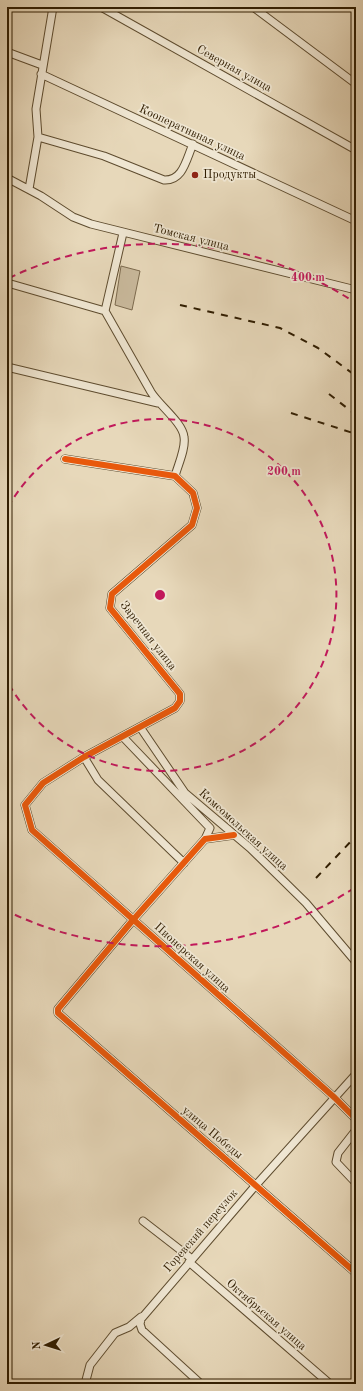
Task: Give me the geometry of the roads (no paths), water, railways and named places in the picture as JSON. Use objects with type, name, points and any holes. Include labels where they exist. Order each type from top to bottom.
[{"type":"street","points":[[29,189],[38,137],[36,109],[53,7]]},
{"type":"street","name":"Северная улица","points":[[102,7],[356,150]]},
{"type":"street","points":[[253,7],[356,84]]},
{"type":"street","points":[[7,52],[42,66]]},
{"type":"street","name":"Кооперативная улица","points":[[41,74],[356,221]]},
{"type":"street","points":[[38,137],[104,156],[164,180],[172,180],[178,177],[193,144]]},
{"type":"street","name":"Томская улица","points":[[7,178],[29,189],[73,217],[123,233],[356,290]]},
{"type":"street","points":[[65,459],[175,476],[185,438],[183,430],[158,403],[126,351],[105,311],[123,233]]},
{"type":"street","points":[[11,284],[105,311]]},
{"type":"street","points":[[7,366],[158,403]]},
{"type":"street","name":"Заречная улица","points":[[24,805],[43,782],[175,708],[180,701],[180,694],[110,608],[112,594],[192,525],[197,508],[193,493],[175,476]]},
{"type":"street","name":"Комсомольская улица","points":[[140,727],[185,793],[250,848],[306,903],[356,962]]},
{"type":"street","points":[[123,737],[210,828],[205,839],[133,920]]},
{"type":"street","points":[[84,758],[98,780],[184,864]]},
{"type":"street","name":"Пионерская улица","points":[[24,805],[32,830],[335,1098],[356,1119]]},
{"type":"street","points":[[205,839],[234,835]]},
{"type":"street","name":"улица Победы","points":[[133,920],[58,1009],[60,1018],[256,1185],[356,1273]]},
{"type":"street","name":"Горевский переулок","points":[[85,1384],[90,1365],[115,1333],[129,1327],[143,1315],[256,1185],[356,1074]]},
{"type":"street","points":[[356,1130],[336,1157],[336,1162],[356,1183]]},
{"type":"street","name":"Октябрьская улица","points":[[143,1221],[190,1260],[330,1384]]},
{"type":"street","points":[[143,1315],[140,1324],[142,1330],[201,1384]]},
{"type":"railway","points":[[180,305],[280,328],[318,348],[356,376]]},
{"type":"railway","points":[[329,394],[356,415]]},
{"type":"railway","points":[[291,413],[356,434]]},
{"type":"railway","points":[[316,878],[356,836]]},
{"type":"place","name":"Продукты","points":[[195,175]]}]
